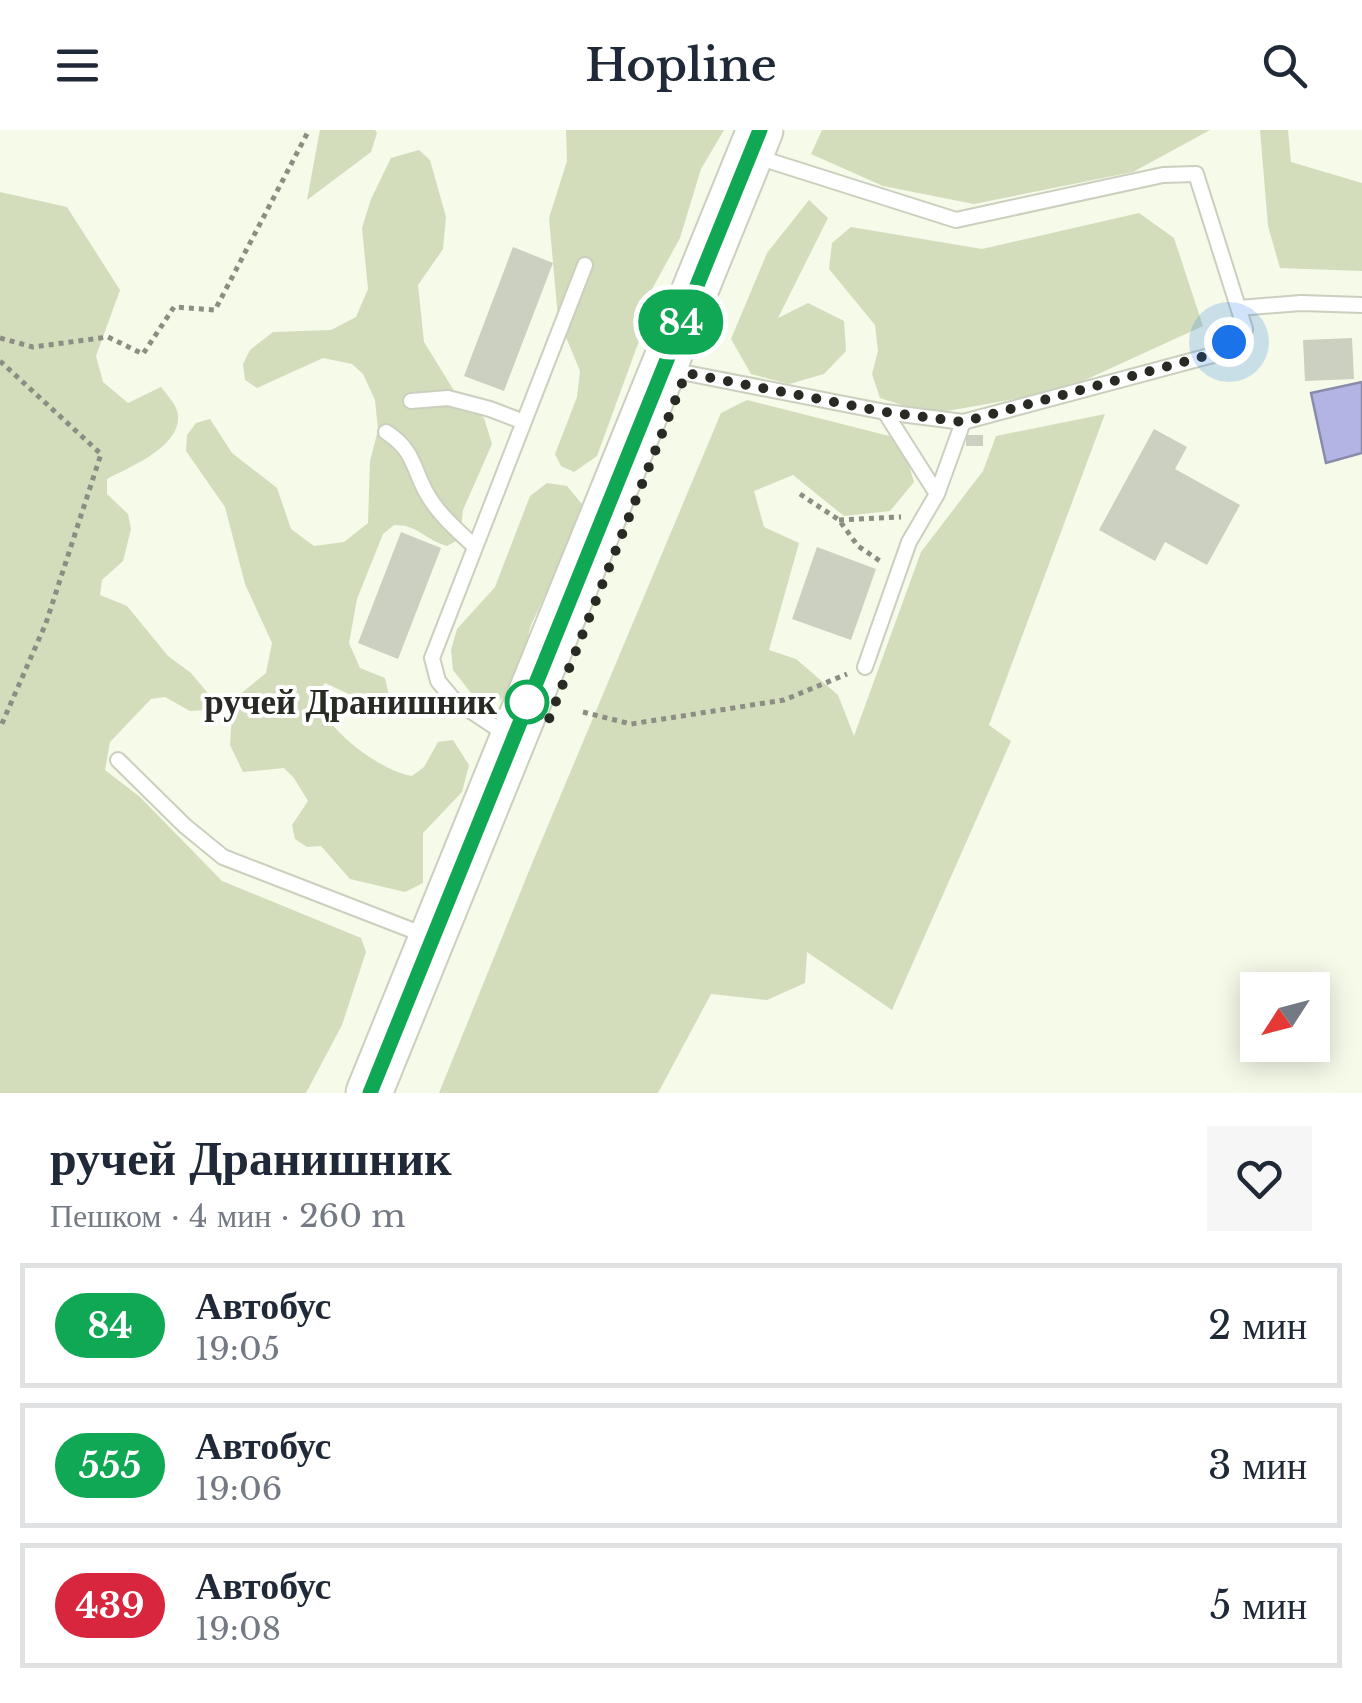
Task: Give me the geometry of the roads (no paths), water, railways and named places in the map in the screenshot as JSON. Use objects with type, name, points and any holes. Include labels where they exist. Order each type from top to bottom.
[{"type":"main road","points":[[398,1093],[536,754],[773,141]]},
{"type":"main road","points":[[370,1093],[512,738],[773,141]]},
{"type":"lane","points":[[686,373],[885,412],[963,422],[1213,354],[1245,328],[1196,174],[1163,175],[956,220],[773,141]]},
{"type":"lane","points":[[512,738],[453,698],[438,681],[432,658],[585,265]]},
{"type":"lane","points":[[1238,308],[1362,304]]},
{"type":"lane","points":[[412,401],[448,398],[524,422]]},
{"type":"lane","points":[[885,412],[937,494]]},
{"type":"lane","points":[[864,667],[908,542],[937,494],[963,422]]},
{"type":"lane","points":[[386,432],[409,453],[426,494],[442,516],[475,547]]},
{"type":"lane","points":[[118,760],[185,826],[223,856],[432,938]]},
{"type":"water","points":[[1362,382],[1362,453],[1326,463],[1311,393]]},
{"type":"place","name":"ручей Дранишник","points":[[527,702]]}]
